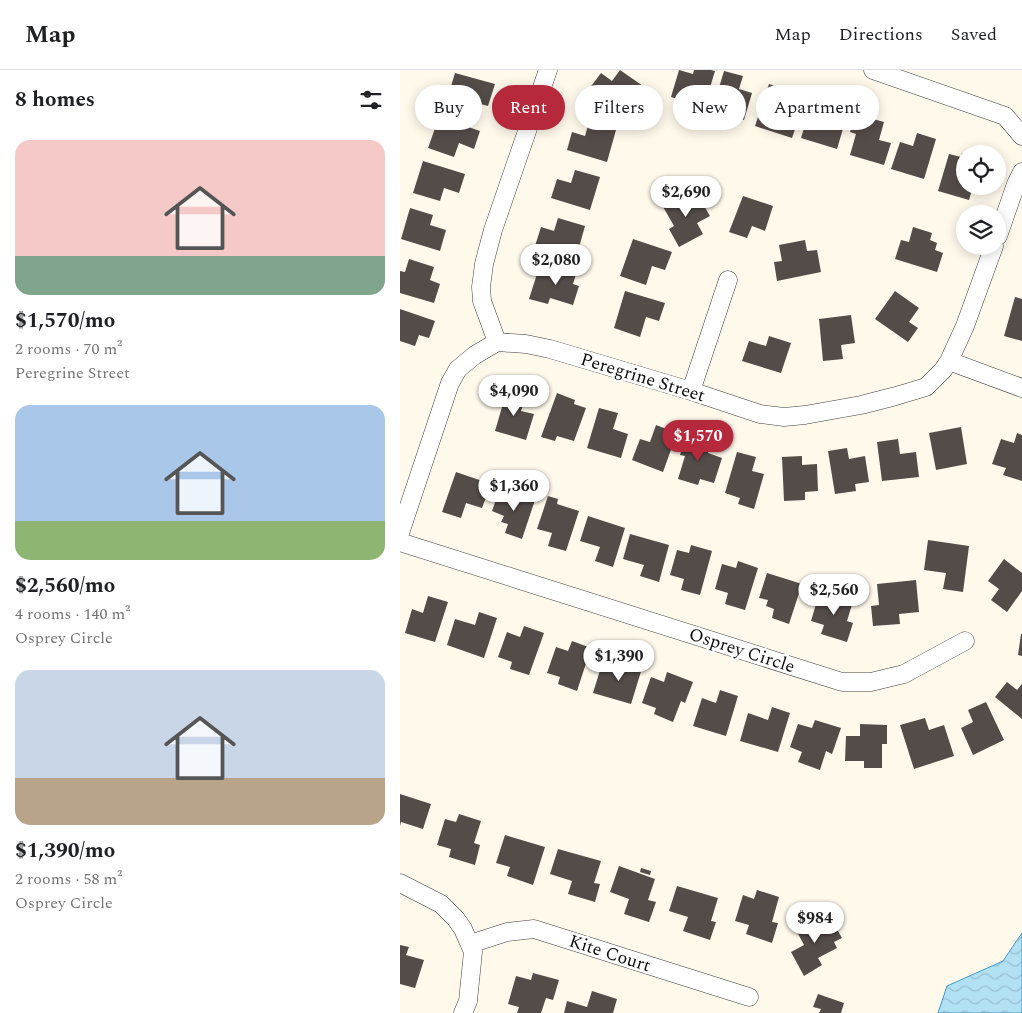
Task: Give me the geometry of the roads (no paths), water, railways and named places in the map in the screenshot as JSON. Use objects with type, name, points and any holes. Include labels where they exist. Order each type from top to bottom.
[{"type":"street","points":[[400,533],[450,383],[458,369],[475,355],[497,342],[482,300],[481,287],[484,264],[493,230],[548,70]]},
{"type":"street","points":[[873,70],[1005,116],[1022,136]]},
{"type":"street","points":[[1006,213],[1022,172]]},
{"type":"street","name":"Peregrine Street","points":[[497,342],[550,348],[692,391],[760,414],[784,417],[805,415],[887,398],[926,387],[949,361],[965,326],[991,255]]},
{"type":"street","points":[[692,391],[728,280]]},
{"type":"street","points":[[949,361],[1022,388]]},
{"type":"street","name":"Osprey Circle","points":[[400,542],[842,682],[871,682],[904,674],[966,641]]},
{"type":"street","points":[[400,884],[441,904],[464,929],[473,952],[468,1001],[463,1013]]},
{"type":"street","name":"Kite Court","points":[[470,944],[507,932],[534,929],[749,997]]},
{"type":"water","points":[[1022,933],[1022,1013],[938,1013],[947,986],[1003,961]]}]
